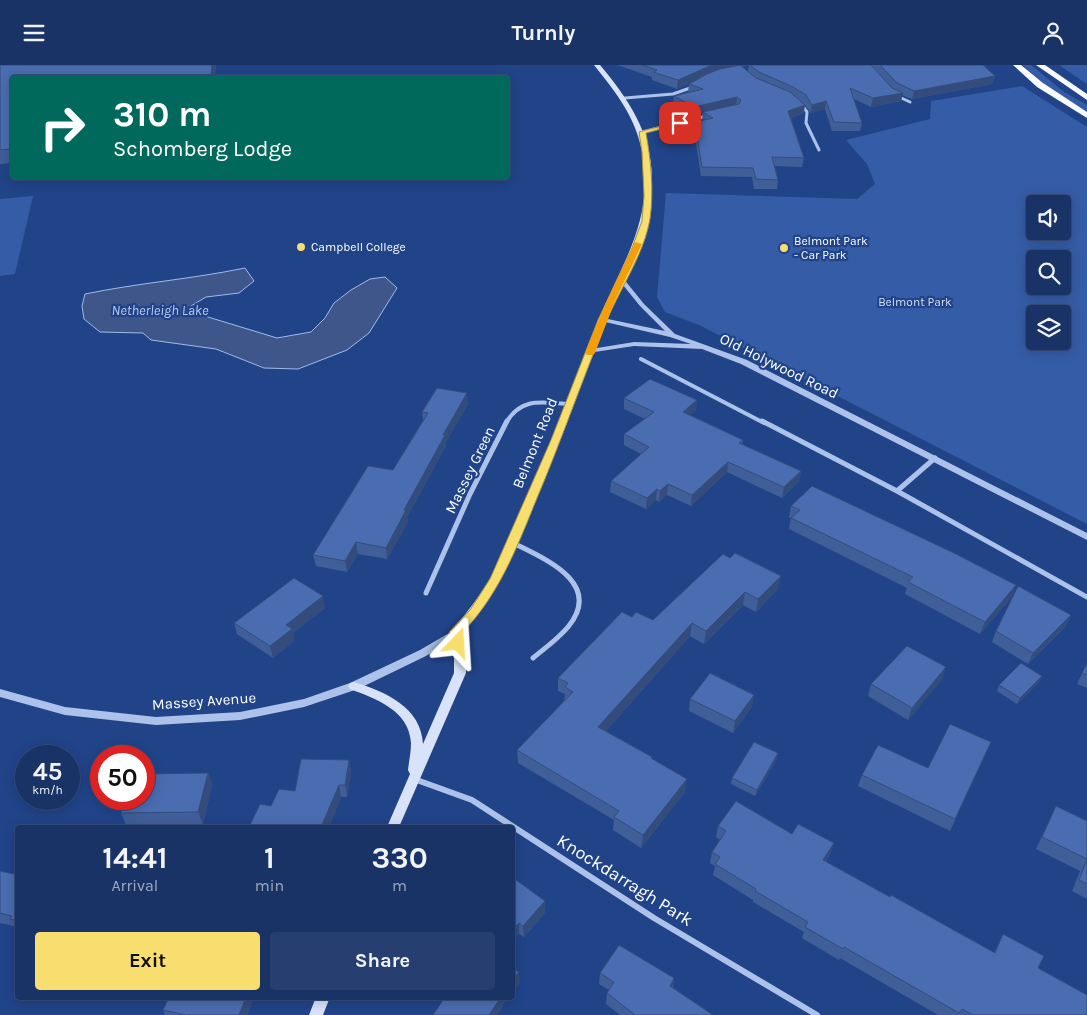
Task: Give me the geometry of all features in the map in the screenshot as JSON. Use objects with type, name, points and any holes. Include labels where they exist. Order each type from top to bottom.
[{"type":"highway","points":[[1017,65],[1040,85],[1087,116]]},
{"type":"highway","points":[[1040,65],[1087,98]]},
{"type":"main road","name":"Belmont Road","points":[[456,632],[475,613],[496,580],[513,543],[603,320],[636,248],[646,221],[648,196],[646,152],[642,132],[625,98],[597,65]]},
{"type":"main road","points":[[394,825],[460,673],[460,653],[456,632]]},
{"type":"main road","points":[[354,686],[378,695],[396,705],[408,715],[417,742],[414,778]]},
{"type":"main road","points":[[316,1015],[322,1000]]},
{"type":"street","points":[[625,98],[673,94],[692,88],[698,83]]},
{"type":"street","points":[[893,94],[910,102]]},
{"type":"street","points":[[796,101],[807,112],[808,129],[819,150]]},
{"type":"street","points":[[642,132],[708,116]]},
{"type":"street","points":[[621,279],[642,305],[672,335]]},
{"type":"street","name":"Old Holywood Road","points":[[603,320],[672,335],[709,347],[744,362],[1087,537]]},
{"type":"street","points":[[591,351],[634,344],[709,347]]},
{"type":"street","points":[[641,359],[897,491],[1087,597]]},
{"type":"street","name":"Massey Green","points":[[426,593],[499,435],[516,408],[533,403],[570,404]]},
{"type":"street","points":[[897,491],[935,458]]},
{"type":"street","points":[[513,543],[559,567],[575,583],[578,590],[579,602],[576,615],[560,634],[533,658]]},
{"type":"street","name":"Massey Avenue","points":[[0,693],[65,711],[156,721],[240,716],[304,703],[354,686],[423,653],[456,632]]},
{"type":"street","name":"Knockdarragh Park","points":[[414,778],[472,800],[511,825]]},
{"type":"street","name":"Knockdarragh Park","points":[[515,828],[654,917],[817,1015]]},
{"type":"green space","points":[[1022,65],[1031,65],[1064,92],[1087,105],[1087,112],[1054,92]]},
{"type":"green space","points":[[1059,65],[1087,65],[1087,84]]},
{"type":"green space","name":"Belmont Park","points":[[1022,86],[1087,127],[1087,524],[699,325],[665,312],[657,297],[666,193],[857,199],[875,184],[867,164],[846,140],[930,119],[931,101]]},
{"type":"green space","points":[[33,196],[15,274],[0,276],[0,199]]},
{"type":"water","name":"Netherleigh Lake","points":[[245,268],[254,281],[239,293],[206,297],[191,306],[208,317],[277,338],[311,332],[325,318],[334,303],[370,279],[385,277],[397,288],[369,333],[347,350],[298,369],[264,368],[216,349],[151,340],[143,333],[100,332],[84,319],[82,306],[85,294]]},
{"type":"building","points":[[0,65],[212,65],[211,75],[10,75],[10,149],[0,150]]},
{"type":"building","points":[[642,65],[712,65],[678,80],[653,72],[657,70]]},
{"type":"building","points":[[740,65],[756,78],[790,92],[805,105],[788,111],[804,158],[772,157],[778,180],[756,179],[753,168],[702,167],[695,122],[713,118],[703,112],[739,104],[741,100],[737,97],[694,107],[674,96],[703,89],[689,84],[720,69]]},
{"type":"building","points":[[750,65],[871,65],[892,88],[903,93],[873,98],[850,88],[862,123],[834,122],[826,101],[812,105],[806,95],[759,72]]},
{"type":"building","points":[[880,65],[983,65],[995,76],[914,91],[897,83]]},
{"type":"building","points":[[650,379],[697,400],[683,412],[743,440],[739,443],[801,471],[784,487],[728,462],[692,495],[668,484],[660,491],[657,489],[647,498],[611,481],[649,447],[624,434],[654,412],[624,398]]},
{"type":"building","points":[[437,388],[467,393],[443,435],[445,435],[404,510],[406,510],[386,548],[356,542],[345,561],[313,555],[368,466],[393,470],[428,413],[422,412]]},
{"type":"building","points":[[812,486],[954,553],[1016,585],[985,622],[908,582],[913,577],[791,518],[800,510],[791,506]]},
{"type":"building","points":[[735,553],[781,576],[758,599],[745,592],[706,631],[692,623],[598,727],[687,779],[643,835],[614,817],[619,811],[517,750],[573,692],[565,687],[568,683],[558,678],[622,612],[632,617],[636,612],[653,620],[723,554],[730,558]]},
{"type":"building","points":[[294,578],[323,596],[286,625],[292,629],[270,646],[234,623]]},
{"type":"building","points":[[1018,586],[1071,615],[1033,653],[996,631]]},
{"type":"building","points":[[907,646],[946,667],[912,708],[871,684]]},
{"type":"building","points":[[1021,663],[1042,676],[1020,698],[999,685]]},
{"type":"building","points":[[1087,663],[1087,675],[1082,673]]},
{"type":"building","points":[[710,673],[754,695],[735,721],[690,699]]},
{"type":"building","points":[[950,724],[991,742],[955,819],[862,775],[878,745],[928,768]]},
{"type":"building","points":[[754,742],[778,753],[757,790],[732,778]]},
{"type":"building","points":[[301,759],[349,760],[345,785],[339,785],[322,825],[250,825],[260,804],[271,806],[279,789],[295,791]]},
{"type":"building","points":[[208,773],[198,812],[121,813],[122,810],[155,810],[155,774]]},
{"type":"building","points":[[736,801],[792,834],[798,824],[834,843],[823,860],[890,897],[891,895],[995,953],[1003,934],[1044,956],[1038,968],[1087,995],[1087,1015],[973,1015],[962,1009],[959,1013],[844,947],[843,949],[805,927],[808,922],[755,891],[756,889],[715,864],[720,857],[712,852],[726,831],[718,826]]},
{"type":"building","points":[[1056,806],[1087,821],[1087,859],[1042,837]]},
{"type":"building","points":[[1087,859],[1087,884],[1079,880]]},
{"type":"building","points":[[0,871],[15,874],[15,920],[10,919],[12,916],[0,913]]},
{"type":"building","points":[[515,879],[545,901],[523,926],[519,923],[515,927]]},
{"type":"building","points":[[619,945],[674,978],[670,986],[713,1015],[635,1015],[607,993],[614,982],[600,973]]},
{"type":"building","points":[[515,970],[519,972],[515,978]]},
{"type":"building","points":[[168,1000],[245,1000],[239,1015],[186,1015],[163,1010]]},
{"type":"building","points":[[443,1000],[499,1000],[489,1015],[433,1015]]},
{"type":"slow traffic","points":[[590,353],[610,303],[638,244]]},
{"type":"place","name":"Campbell College","points":[[301,247]]},
{"type":"place","name":"Belmont Park - Car Park","points":[[784,248]]},
{"type":"route","points":[[458,643],[456,632],[475,613],[496,580],[513,543],[610,303],[636,248],[646,221],[648,196],[646,152],[642,132],[680,123]]}]
